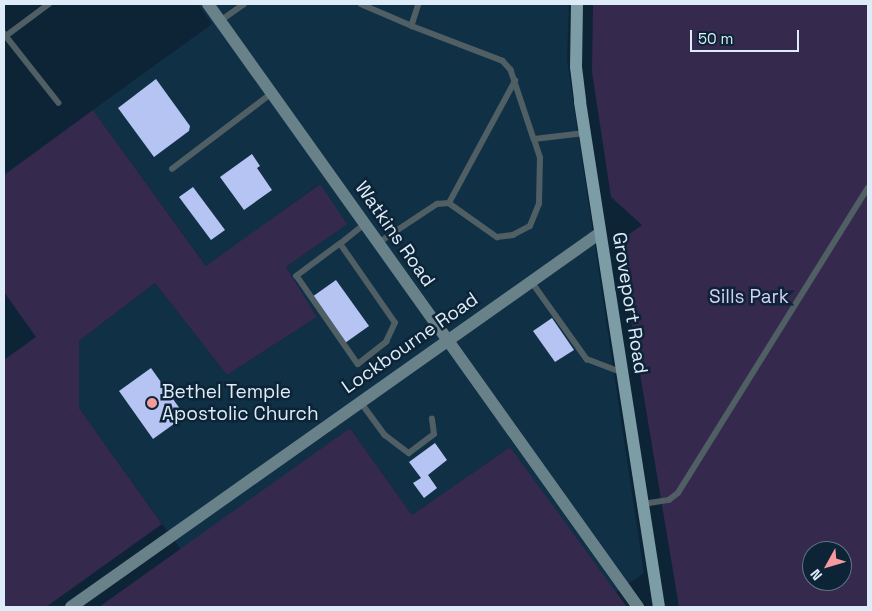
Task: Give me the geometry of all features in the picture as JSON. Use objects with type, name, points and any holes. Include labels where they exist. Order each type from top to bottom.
[{"type":"main road","name":"Groveport Road","points":[[577,4],[576,67],[584,133],[659,607]]},
{"type":"street","name":"Watkins Road","points":[[208,4],[638,607]]},
{"type":"street","name":"Lockbourne Road","points":[[71,607],[530,280],[600,233]]},
{"type":"lane","points":[[48,4],[5,34],[58,103]]},
{"type":"lane","points":[[220,21],[244,4]]},
{"type":"lane","points":[[361,4],[503,61],[515,80],[540,158],[539,204],[530,226],[513,236],[497,238],[449,204],[437,204],[378,243]]},
{"type":"lane","points":[[412,26],[419,4]]},
{"type":"lane","points":[[449,204],[515,80]]},
{"type":"lane","points":[[172,169],[272,93]]},
{"type":"lane","points":[[534,139],[584,133]]},
{"type":"lane","points":[[643,504],[669,500],[678,493],[868,188]]},
{"type":"lane","points":[[340,244],[395,323],[386,342],[358,364],[297,276],[365,224]]},
{"type":"lane","points":[[530,280],[587,358],[622,372]]},
{"type":"lane","points":[[360,401],[385,435],[409,453],[434,434],[432,419]]},
{"type":"shaded area","points":[[198,4],[569,4],[567,60],[644,573],[615,593],[510,447],[412,515],[350,428],[181,550],[79,408],[79,341],[155,283],[227,375],[317,317],[286,267],[346,224],[319,184],[207,267],[93,110],[212,24]]},
{"type":"green space","name":"Sills Park","points":[[593,4],[868,4],[868,607],[679,607],[618,242],[642,225],[611,197],[592,72]]},
{"type":"green space","points":[[93,110],[206,266],[320,184],[347,224],[286,267],[317,317],[227,375],[155,283],[79,341],[79,408],[162,524],[46,607],[4,607],[4,360],[36,337],[4,292],[4,175]]},
{"type":"green space","points":[[350,428],[412,515],[510,447],[627,607],[99,607]]},
{"type":"building","points":[[156,79],[190,126],[189,131],[154,157],[118,108]]},
{"type":"building","points":[[252,154],[260,166],[257,168],[272,190],[244,210],[220,177]]},
{"type":"building","points":[[193,187],[225,230],[211,240],[179,197]]},
{"type":"building","points":[[336,280],[369,326],[345,343],[312,297]]},
{"type":"building","points":[[552,318],[574,350],[555,362],[533,331]]},
{"type":"building","name":"Bethel Temple Apostolic Church","points":[[151,368],[185,416],[153,439],[119,391]]},
{"type":"building","points":[[435,443],[447,460],[428,475],[437,488],[424,498],[413,483],[421,478],[409,462]]},
{"type":"place","name":"Bethel Temple Apostolic Church","points":[[152,403]]}]
